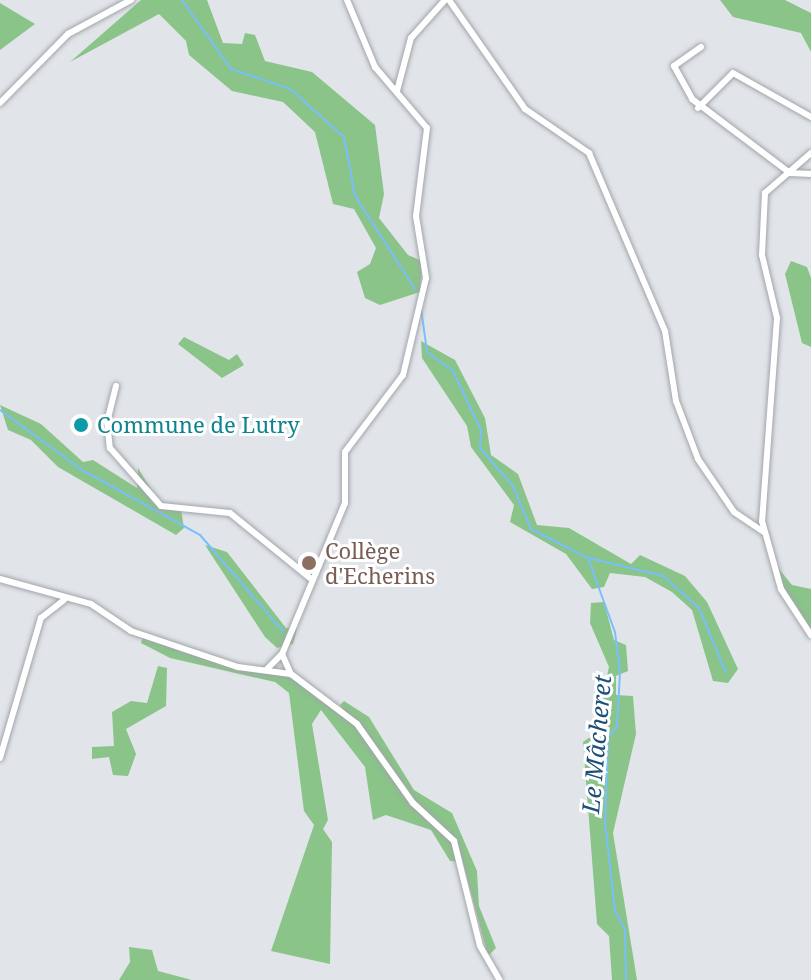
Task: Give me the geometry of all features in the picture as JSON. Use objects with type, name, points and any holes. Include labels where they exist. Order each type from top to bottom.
[{"type":"street","points":[[0,103],[68,34],[131,0]]},
{"type":"street","points":[[266,670],[282,654],[310,578],[345,503],[345,452],[403,375],[426,278],[416,216],[430,139],[397,91],[375,67],[347,0]]},
{"type":"street","points":[[397,91],[411,38],[447,0],[525,109],[589,153],[665,331],[676,401],[698,459],[734,512],[748,518],[764,532]]},
{"type":"street","points":[[701,47],[674,66],[698,108],[790,173],[811,174]]},
{"type":"street","points":[[698,108],[733,73],[811,117]]},
{"type":"street","points":[[811,153],[768,189],[762,255],[777,318],[762,511],[764,532],[781,589],[811,635]]},
{"type":"street","points":[[116,386],[108,439],[131,477],[161,506],[230,513],[310,578]]},
{"type":"street","points":[[748,518],[762,511]]},
{"type":"street","points":[[0,579],[64,600],[91,604],[140,635],[291,674],[357,724],[413,803],[454,841],[480,946],[500,980]]},
{"type":"street","points":[[0,758],[41,618],[64,600]]},
{"type":"street","points":[[282,654],[291,674]]},
{"type":"green space","points":[[141,0],[207,0],[223,43],[242,44],[245,33],[255,35],[265,61],[312,72],[375,125],[384,194],[379,218],[408,255],[422,261],[420,292],[380,305],[365,298],[357,272],[370,264],[376,248],[354,209],[333,204],[315,132],[283,102],[232,91],[189,55],[186,41],[159,14],[70,62]]},
{"type":"green space","points":[[720,0],[785,0],[811,13],[811,52],[801,33],[733,17]]},
{"type":"green space","points":[[0,3],[35,24],[0,50]]},
{"type":"green space","points":[[791,261],[807,267],[811,278],[811,347],[802,343],[785,274]]},
{"type":"green space","points":[[184,337],[229,360],[237,354],[244,365],[222,378],[178,344]]},
{"type":"green space","points":[[421,341],[455,360],[485,418],[491,455],[518,474],[537,525],[569,528],[631,564],[640,555],[685,576],[707,602],[738,669],[728,683],[713,681],[692,610],[672,592],[645,577],[610,573],[604,587],[592,589],[566,554],[510,522],[514,505],[471,447],[467,426],[422,358]]},
{"type":"green space","points":[[0,405],[41,424],[83,462],[93,460],[137,488],[138,468],[162,508],[181,509],[184,528],[176,535],[58,467],[31,440],[8,430]]},
{"type":"green space","points":[[205,545],[227,552],[286,628],[297,629],[293,644],[277,648],[265,637]]},
{"type":"green space","points":[[774,563],[792,585],[811,589],[811,635],[781,589]]},
{"type":"green space","points":[[604,602],[614,640],[626,645],[628,671],[616,676],[616,695],[633,696],[636,734],[613,833],[637,980],[612,980],[609,936],[597,924],[583,742],[593,735],[609,667],[590,623],[591,603]]},
{"type":"green space","points":[[143,637],[239,669],[291,676],[356,726],[412,804],[453,842],[461,862],[450,861],[431,830],[386,815],[373,820],[365,767],[321,710],[312,724],[328,820],[323,829],[332,842],[330,964],[271,951],[314,825],[304,811],[289,693],[275,682],[170,658],[141,643]]},
{"type":"green space","points":[[158,666],[167,668],[166,706],[126,729],[136,754],[128,776],[113,775],[109,757],[92,759],[92,747],[114,746],[112,712],[131,701],[147,703]]},
{"type":"green space","points":[[344,701],[369,717],[414,790],[452,813],[477,871],[479,906],[496,948],[488,956],[457,840],[415,802],[340,705]]},
{"type":"green space","points":[[129,947],[152,950],[158,971],[192,980],[119,980],[130,962]]},
{"type":"waterway","name":"Le Mâcheret","points":[[182,0],[231,69],[290,89],[344,137],[355,196],[415,289]]},
{"type":"waterway","name":"Le Mâcheret","points":[[421,308],[427,352],[453,371],[481,430],[480,448],[513,486],[531,529],[588,558],[615,632],[620,672],[617,727],[608,737],[605,822],[615,911],[625,929],[626,980]]},
{"type":"waterway","points":[[0,410],[82,470],[200,535],[283,631]]},
{"type":"waterway","points":[[589,558],[663,576],[699,608],[726,673]]},
{"type":"place","name":"Commune de Lutry","points":[[81,425]]},
{"type":"place","name":"Collège d'Echerins","points":[[309,563]]}]
